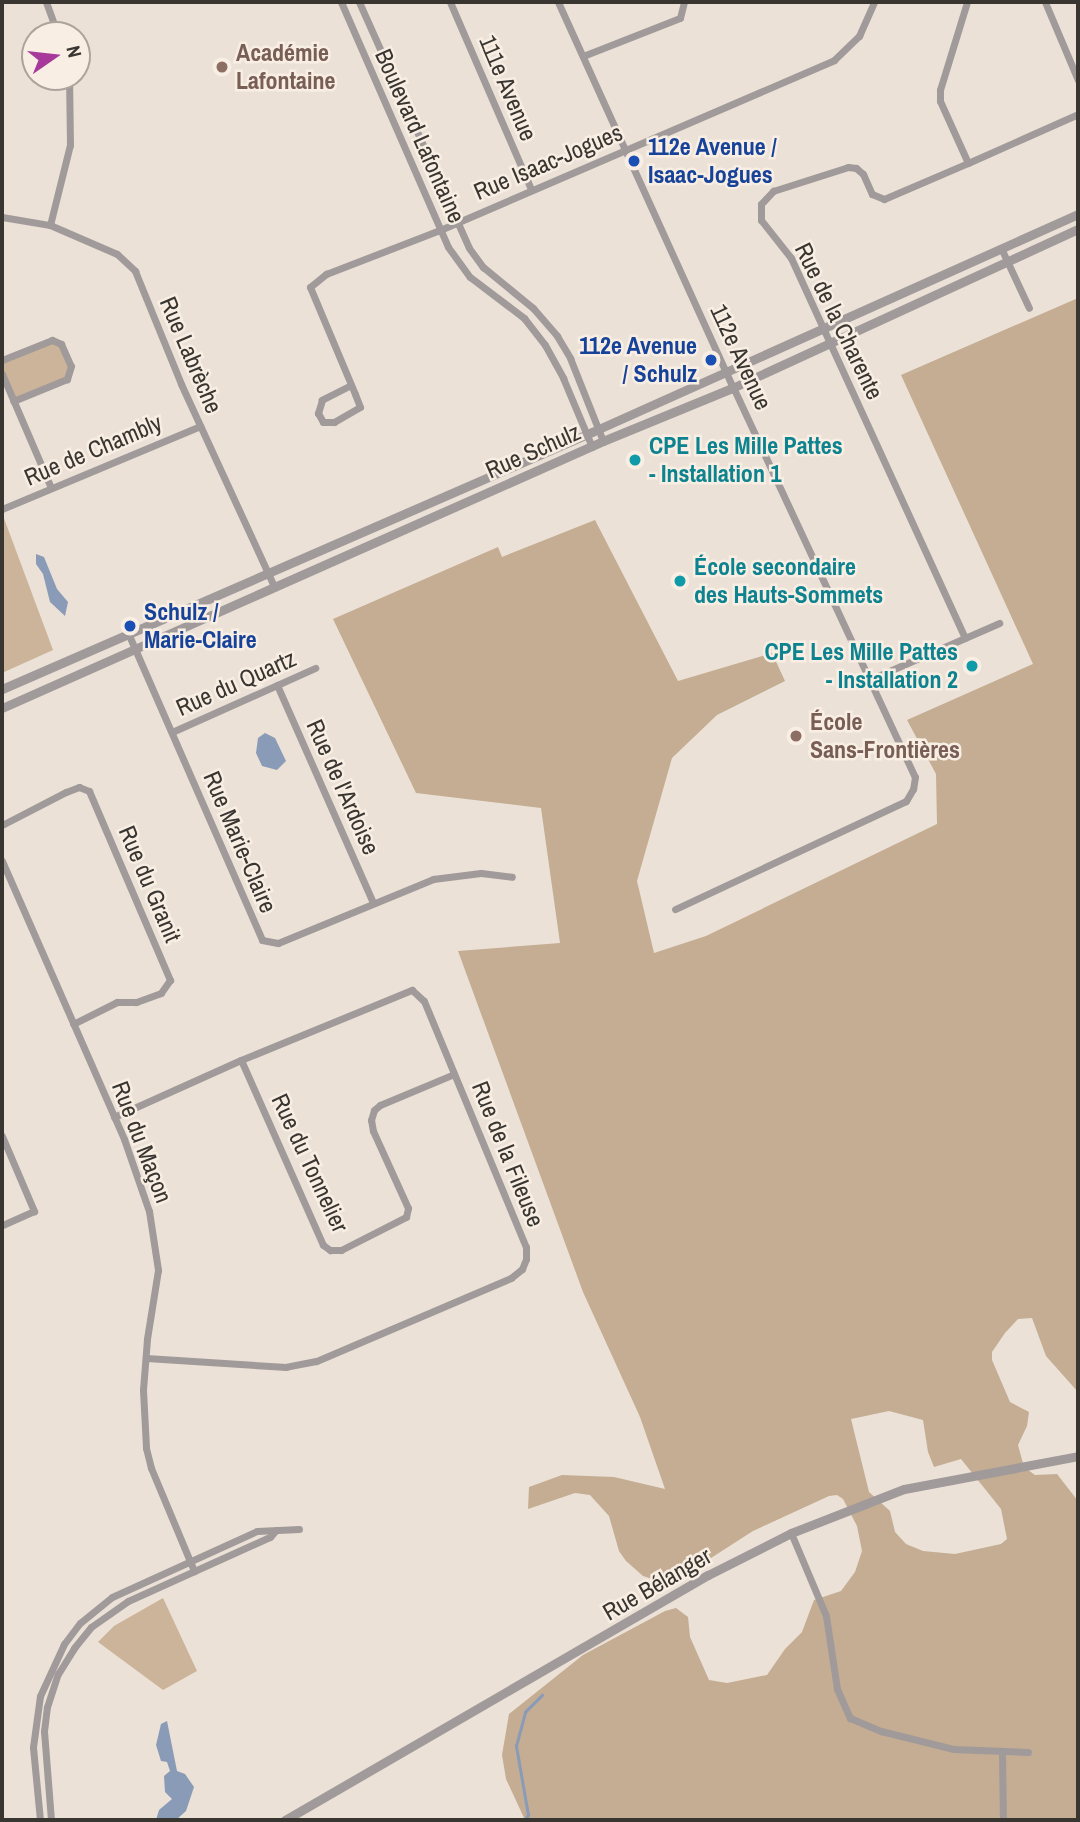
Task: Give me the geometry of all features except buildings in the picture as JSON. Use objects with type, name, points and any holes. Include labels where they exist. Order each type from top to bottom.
[{"type":"street","points":[[46,2],[53,21]]},
{"type":"street","name":"Boulevard Lafontaine","points":[[341,2],[448,247],[470,277],[524,318],[545,345],[563,378],[592,447]]},
{"type":"street","name":"Boulevard Lafontaine","points":[[359,2],[468,248],[483,267],[533,308],[556,336],[570,358],[603,441]]},
{"type":"street","name":"111e Avenue","points":[[450,2],[531,189]]},
{"type":"street","name":"112e Avenue","points":[[558,2],[726,372],[915,777],[913,789],[906,801],[675,909]]},
{"type":"street","points":[[583,56],[680,18],[684,2]]},
{"type":"street","name":"Rue Isaac-Jogues","points":[[351,385],[322,400],[318,413],[323,422],[334,422],[360,407],[351,385],[310,286],[326,274],[457,223],[834,60],[859,36],[874,2]]},
{"type":"street","points":[[967,2],[940,90],[940,101],[968,163],[1078,114]]},
{"type":"street","points":[[1045,2],[1078,80]]},
{"type":"street","points":[[50,225],[70,145],[69,91]]},
{"type":"street","name":"Rue de la Charente","points":[[965,638],[791,258],[761,220],[761,204],[773,191],[848,167],[856,168],[863,174],[872,194],[884,199],[968,163]]},
{"type":"street","name":"Rue Schulz","points":[[2,689],[267,571],[598,429],[1078,214]]},
{"type":"street","name":"Rue Labrèche","points":[[2,217],[50,225],[117,254],[135,271],[200,426],[274,586]]},
{"type":"street","name":"Rue Schulz","points":[[2,708],[603,441],[733,387],[1078,229]]},
{"type":"street","points":[[1001,248],[1030,309]]},
{"type":"street","points":[[2,360],[52,340],[61,344],[71,366],[67,379],[13,401]]},
{"type":"street","points":[[2,374],[51,488]]},
{"type":"street","points":[[664,399],[670,414]]},
{"type":"street","name":"Rue de Chambly","points":[[2,509],[200,426]]},
{"type":"street","points":[[871,679],[999,623]]},
{"type":"street","name":"Rue Marie-Claire","points":[[128,633],[262,940],[278,943],[433,879],[455,874],[481,873],[512,877]]},
{"type":"street","name":"Rue du Quartz","points":[[172,732],[316,668]]},
{"type":"street","points":[[22,680],[29,696]]},
{"type":"street","name":"Rue de l'Ardoise","points":[[277,685],[373,903]]},
{"type":"street","name":"Rue du Granit","points":[[2,825],[66,792],[79,787],[89,791],[170,980],[161,993],[136,1002],[117,1002],[73,1024]]},
{"type":"street","name":"Rue du Maçon","points":[[2,861],[114,1117],[149,1211],[158,1270],[146,1358],[144,1402],[151,1468],[194,1571]]},
{"type":"street","name":"Rue de la Fileuse","points":[[114,1117],[241,1060],[412,990],[424,1001],[526,1247],[526,1259],[522,1269],[511,1278],[316,1362],[286,1367],[146,1358]]},
{"type":"street","name":"Rue du Tonnelier","points":[[241,1060],[323,1245],[330,1250],[341,1250],[406,1217],[408,1208],[373,1131],[371,1120],[374,1110],[454,1074]]},
{"type":"street","points":[[2,1136],[34,1211],[2,1225]]},
{"type":"street","name":"Rue Bélanger","points":[[285,1820],[696,1582],[791,1533],[904,1489],[1078,1456]]},
{"type":"street","points":[[40,1820],[33,1747],[40,1696],[64,1644],[80,1623],[112,1597],[257,1531],[299,1529]]},
{"type":"street","points":[[51,1820],[44,1731],[47,1707],[58,1674],[74,1648],[91,1627],[111,1612],[270,1537],[276,1530]]},
{"type":"street","points":[[791,1533],[826,1616],[837,1689],[850,1718],[881,1731],[953,1749],[1028,1752]]},
{"type":"street","points":[[1002,1752],[1003,1820]]},
{"type":"shaded area","points":[[1078,298],[1078,1392],[1046,1356],[1032,1318],[1018,1319],[992,1352],[992,1360],[1010,1402],[1029,1412],[1027,1426],[1018,1445],[1024,1467],[1035,1475],[1057,1474],[1078,1501],[1078,1820],[525,1820],[506,1779],[502,1755],[509,1714],[583,1655],[665,1611],[676,1608],[688,1617],[690,1637],[709,1680],[727,1683],[767,1675],[785,1649],[802,1632],[814,1600],[841,1591],[855,1572],[862,1551],[857,1526],[843,1499],[837,1495],[829,1496],[753,1531],[683,1576],[665,1583],[643,1576],[626,1561],[619,1551],[609,1516],[590,1495],[575,1493],[528,1509],[529,1487],[562,1475],[614,1477],[665,1489],[640,1417],[583,1292],[458,951],[560,943],[541,808],[416,793],[333,619],[498,547],[502,557],[595,520],[678,681],[772,653],[785,681],[717,715],[672,758],[637,881],[654,953],[706,936],[937,824],[936,774],[907,720],[1033,664],[901,375]],"holes":[[[889,1411],[923,1420],[928,1452],[934,1467],[961,1459],[1001,1509],[1007,1539],[1001,1544],[955,1554],[923,1551],[906,1544],[895,1532],[890,1511],[869,1492],[851,1419]]]},
{"type":"shaded area","points":[[52,340],[61,344],[71,366],[67,379],[13,401],[2,374],[2,360]]},
{"type":"shaded area","points":[[2,513],[53,650],[2,673]]},
{"type":"shaded area","points":[[163,1598],[197,1671],[163,1690],[98,1642],[114,1626]]},
{"type":"water","points":[[36,554],[44,557],[57,589],[68,602],[65,616],[50,602],[43,574],[36,564]]},
{"type":"water","points":[[265,733],[275,738],[286,761],[277,770],[262,766],[256,753],[258,738]]},
{"type":"water","points":[[167,1721],[177,1771],[185,1774],[194,1787],[186,1811],[176,1820],[156,1820],[159,1810],[172,1799],[165,1792],[164,1776],[170,1771],[167,1762],[161,1761],[156,1745],[161,1724]]},
{"type":"waterway","points":[[525,1820],[528,1815],[516,1746],[525,1712],[542,1695]]},
{"type":"place","name":"Académie Lafontaine","points":[[222,67]]},
{"type":"place","name":"112e Avenue / Isaac-Jogues","points":[[634,161]]},
{"type":"place","name":"112e Avenue / Schulz","points":[[711,360]]},
{"type":"place","name":"CPE Les Mille Pattes - Installation 1","points":[[635,460]]},
{"type":"place","name":"École secondaire des Hauts-Sommets","points":[[680,581]]},
{"type":"place","name":"Schulz / Marie-Claire","points":[[130,626]]},
{"type":"place","name":"CPE Les Mille Pattes - Installation 2","points":[[972,666]]},
{"type":"place","name":"École Sans-Frontières","points":[[796,736]]}]
